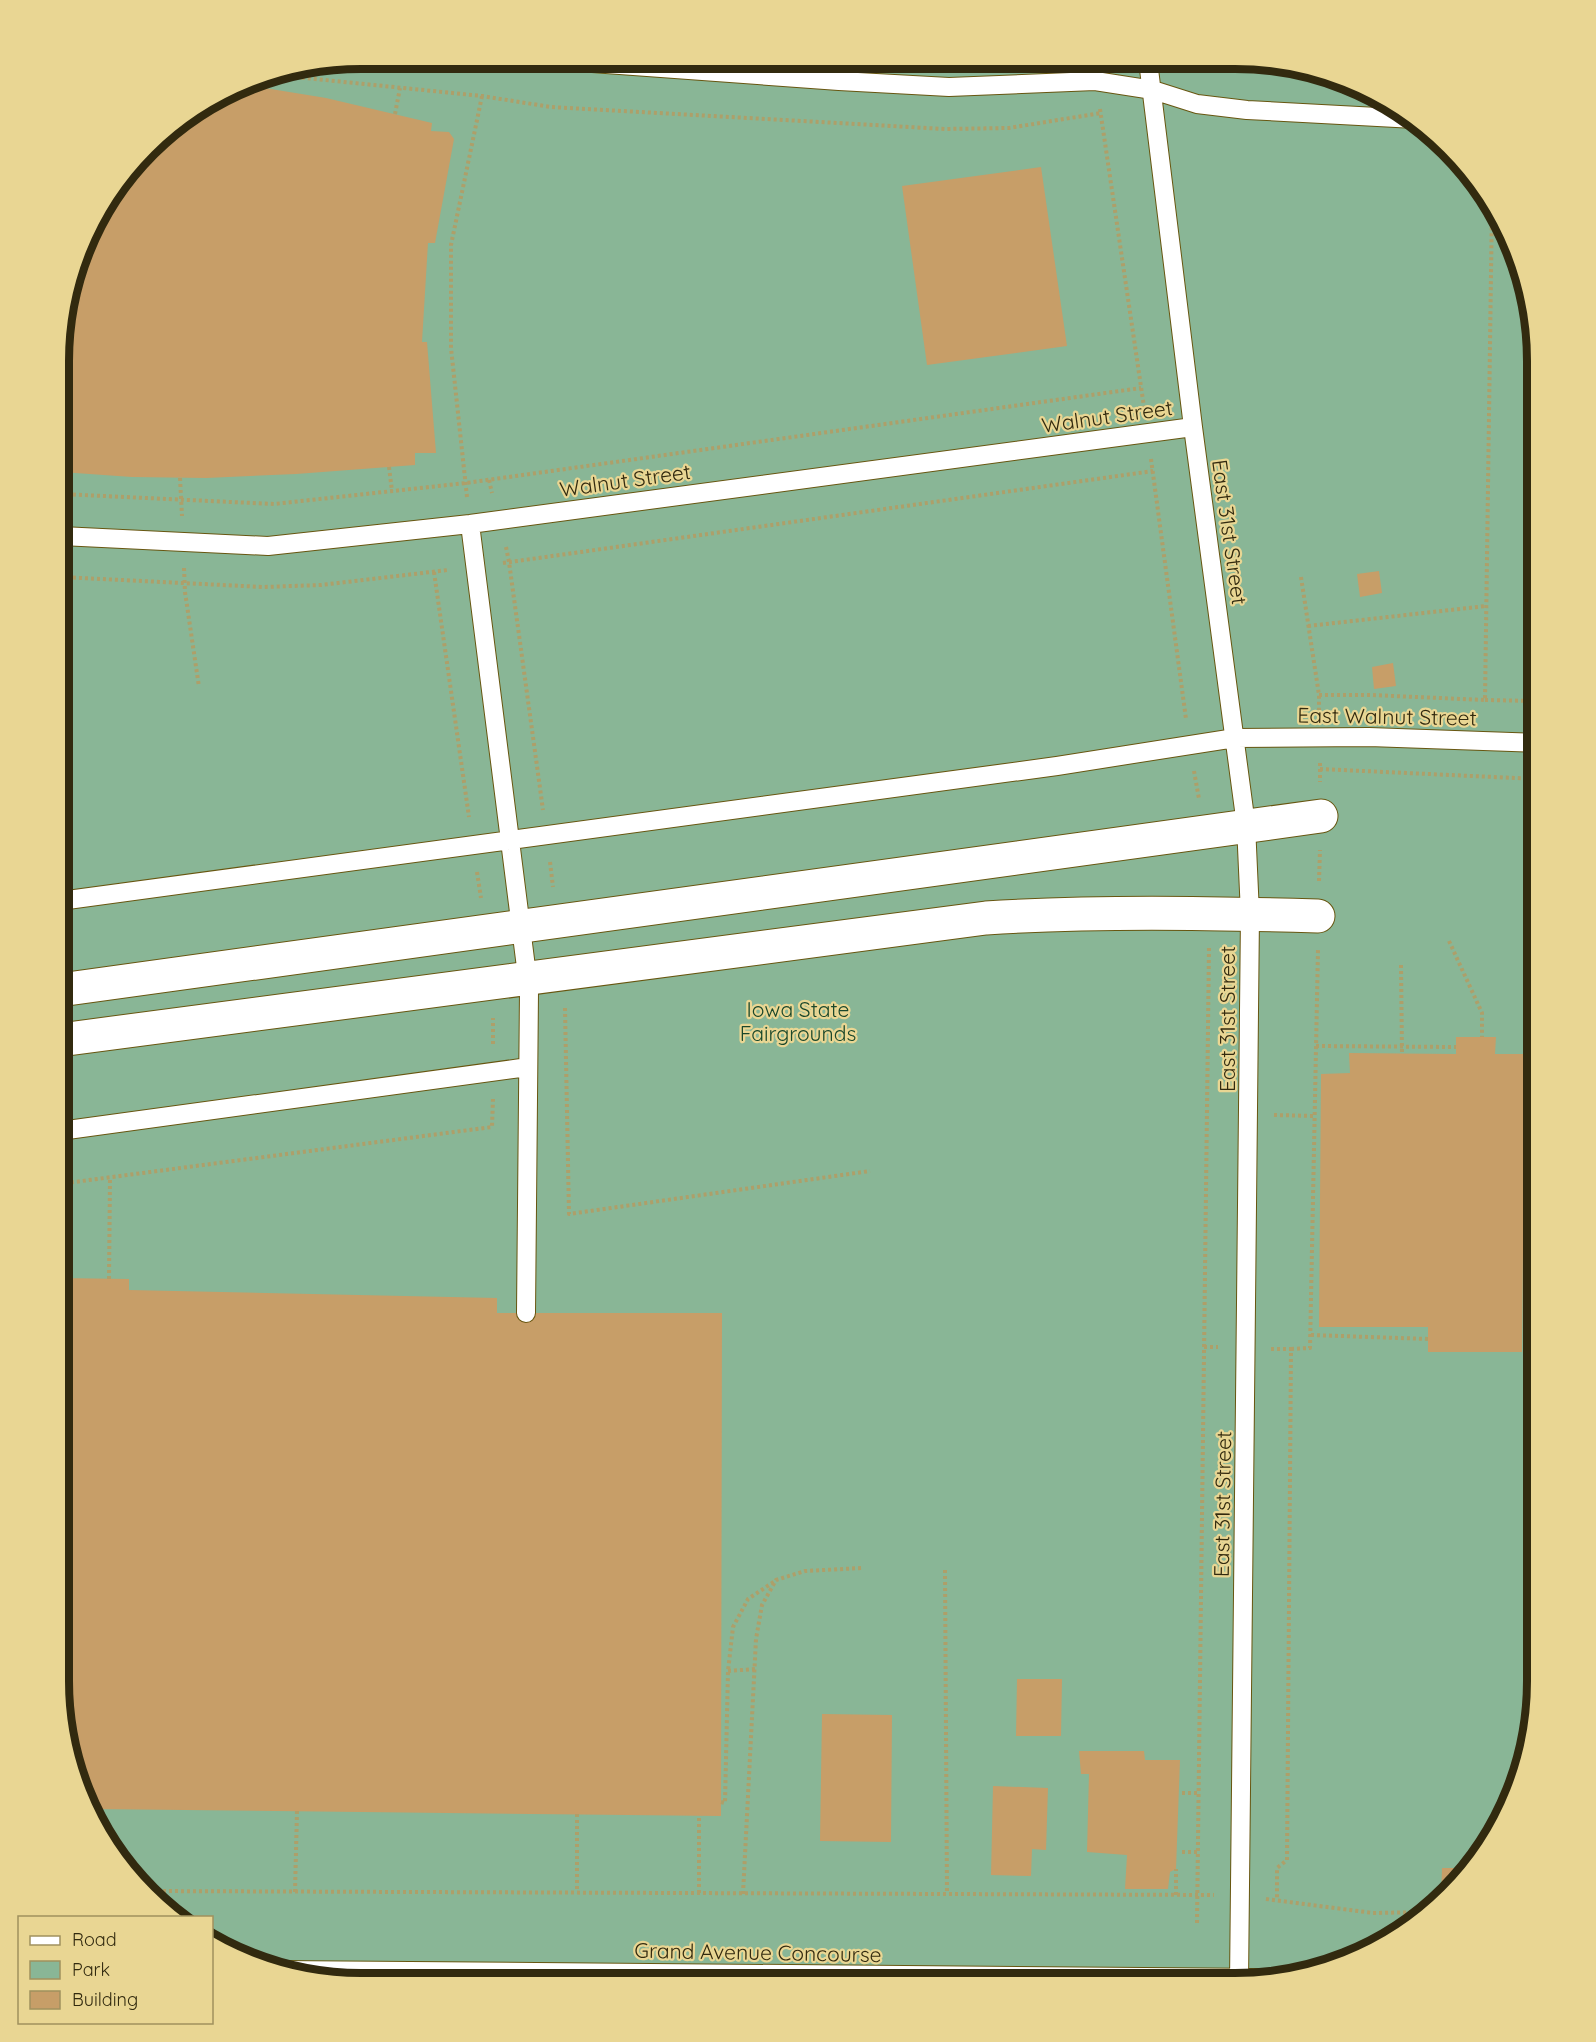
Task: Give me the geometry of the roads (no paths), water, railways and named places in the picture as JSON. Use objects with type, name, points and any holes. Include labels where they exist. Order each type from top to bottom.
[{"type":"street","points":[[69,989],[1321,816]]},
{"type":"street","points":[[69,1039],[986,918],[1044,914],[1209,912],[1318,916]]},
{"type":"lane","points":[[674,69],[949,87],[1095,81],[1153,90],[1197,104],[1247,110],[1397,118]]},
{"type":"lane","name":"East 31st Street","points":[[1149,69],[1193,427],[1246,825],[1250,914],[1249,1114],[1239,1973]]},
{"type":"lane","name":"Walnut Street","points":[[69,536],[268,546],[470,524],[1193,427]]},
{"type":"lane","points":[[470,524],[529,991],[526,1313]]},
{"type":"lane","name":"East Walnut Street","points":[[69,900],[1057,766],[1235,738],[1320,736],[1527,743]]},
{"type":"lane","points":[[69,1130],[528,1067]]},
{"type":"lane","name":"Grand Avenue Concourse","points":[[330,1971],[394,1973]]},
{"type":"park label","name":"Iowa State Fairgrounds","points":[[798,1021]]}]
